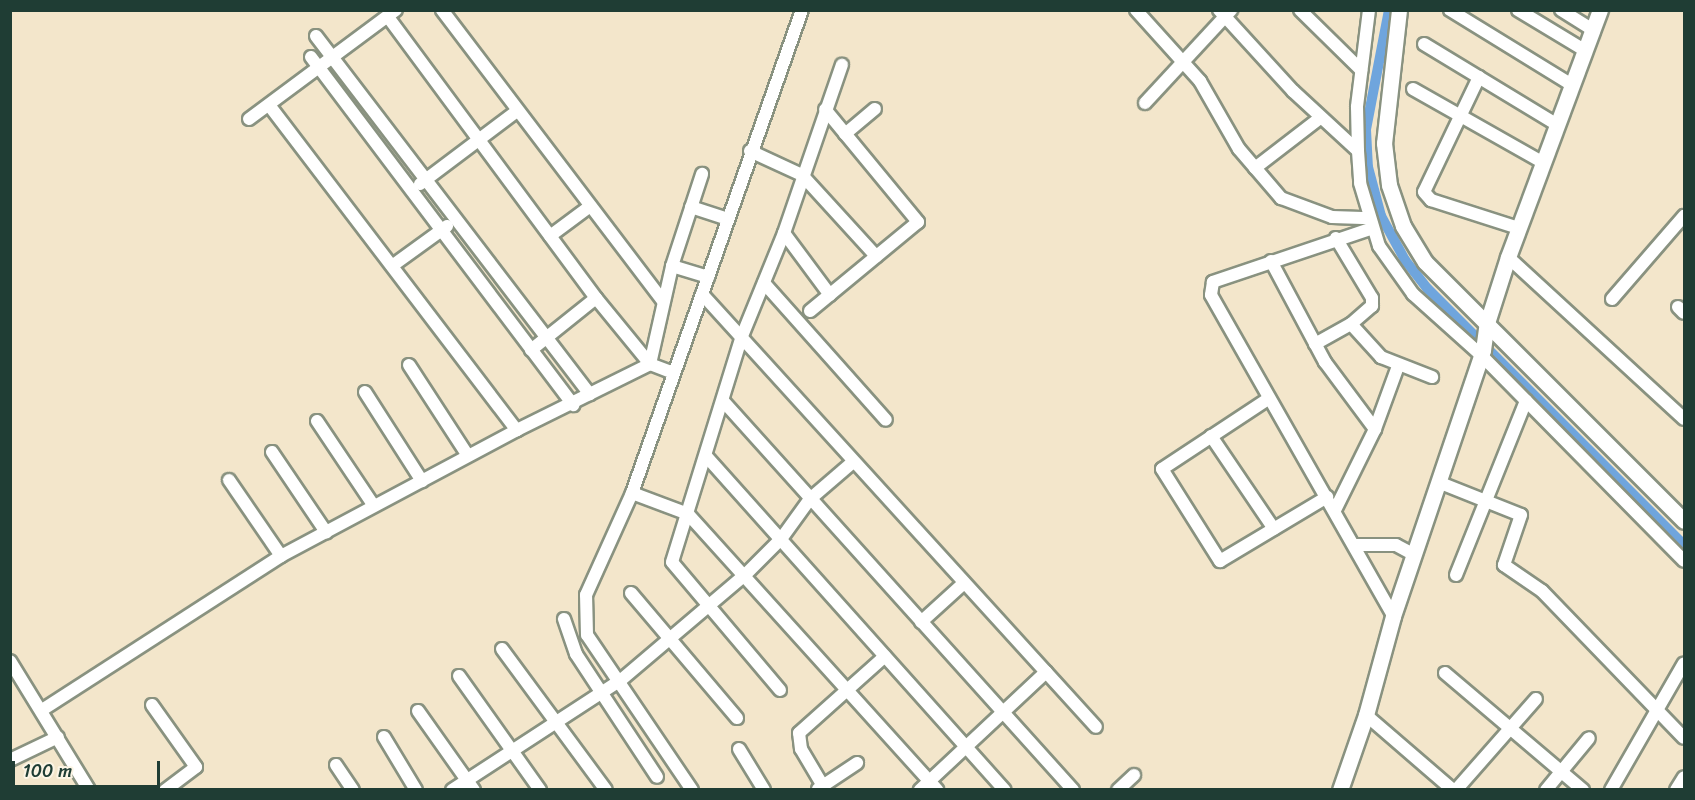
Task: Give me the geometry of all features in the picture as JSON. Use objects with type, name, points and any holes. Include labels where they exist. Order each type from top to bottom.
[{"type":"street","points":[[442,10],[588,207],[663,301]]},
{"type":"street","points":[[42,710],[281,556],[517,430],[573,405],[590,394],[662,369],[702,294],[700,275],[719,216],[750,151],[802,10]]},
{"type":"street","points":[[1136,10],[1185,63],[1255,168],[1281,198],[1293,205],[1332,217],[1372,223]]},
{"type":"street","points":[[1369,10],[1357,107],[1358,151],[1360,183],[1379,246],[1413,294],[1482,353],[1526,401],[1684,561]]},
{"type":"street","points":[[1400,10],[1384,143],[1389,185],[1404,226],[1425,262],[1487,328],[1684,521]]},
{"type":"street","points":[[1450,10],[1572,85]]},
{"type":"street","points":[[1518,10],[1586,51]]},
{"type":"street","points":[[1561,10],[1594,31]]},
{"type":"street","points":[[1340,789],[1366,716],[1393,616],[1406,551],[1437,482],[1482,353],[1487,328],[1518,228],[1544,164],[1556,124],[1594,31],[1600,10]]},
{"type":"street","points":[[1302,11],[1361,70]]},
{"type":"street","points":[[1145,103],[1185,63],[1225,13],[1320,118],[1358,151]]},
{"type":"street","points":[[249,120],[392,14],[479,141],[596,298],[662,369]]},
{"type":"street","points":[[316,36],[590,394]]},
{"type":"street","points":[[1425,44],[1556,124]]},
{"type":"street","points":[[311,57],[321,67],[573,405]]},
{"type":"street","points":[[780,690],[672,562],[724,402],[742,336],[784,233],[802,175],[842,65]]},
{"type":"street","points":[[1479,77],[1425,187],[1426,196],[1518,228]]},
{"type":"street","points":[[1413,89],[1544,164]]},
{"type":"street","points":[[269,105],[517,430]]},
{"type":"street","points":[[810,311],[918,222],[825,109]]},
{"type":"street","points":[[845,134],[875,110]]},
{"type":"street","points":[[412,190],[517,111]]},
{"type":"street","points":[[1255,168],[1320,118]]},
{"type":"street","points":[[750,151],[802,175],[876,256]]},
{"type":"street","points":[[657,777],[610,687],[587,635],[586,595],[632,493],[662,369],[663,301],[702,174]]},
{"type":"street","points":[[550,236],[588,207]]},
{"type":"street","points":[[691,207],[719,216]]},
{"type":"street","points":[[1612,299],[1684,216]]},
{"type":"street","points":[[392,266],[455,220]]},
{"type":"street","points":[[1372,223],[1213,282],[1211,295],[1268,399],[1335,510],[1393,616]]},
{"type":"street","points":[[784,233],[830,295]]},
{"type":"street","points":[[1315,344],[1351,324],[1367,312],[1371,298],[1336,238]]},
{"type":"street","points":[[1508,257],[1684,419]]},
{"type":"street","points":[[1271,261],[1315,344],[1375,429]]},
{"type":"street","points":[[672,266],[700,275]]},
{"type":"street","points":[[764,283],[886,420]]},
{"type":"street","points":[[702,294],[1096,727]]},
{"type":"street","points":[[531,350],[596,298]]},
{"type":"street","points":[[1351,324],[1374,351],[1398,366],[1431,377]]},
{"type":"street","points":[[409,365],[468,456]]},
{"type":"street","points":[[1335,510],[1375,429],[1398,366]]},
{"type":"street","points":[[365,392],[422,481]]},
{"type":"street","points":[[1268,399],[1161,469],[1220,561],[1327,497]]},
{"type":"street","points":[[1456,575],[1526,401]]},
{"type":"street","points":[[724,402],[1073,789]]},
{"type":"street","points":[[317,421],[374,506]]},
{"type":"street","points":[[1211,436],[1274,529]]},
{"type":"street","points":[[272,452],[326,532]]},
{"type":"street","points":[[706,456],[1005,789]]},
{"type":"street","points":[[452,789],[471,786],[512,752],[610,687],[670,639],[746,574],[781,539],[810,499],[853,462]]},
{"type":"street","points":[[230,480],[281,556]]},
{"type":"street","points":[[1437,482],[1521,515],[1504,564],[1546,596],[1684,738]]},
{"type":"street","points":[[632,493],[688,514],[746,574],[929,787],[966,746],[1046,672]]},
{"type":"street","points":[[1354,544],[1406,551]]},
{"type":"street","points":[[921,622],[964,583]]},
{"type":"street","points":[[631,592],[737,718]]},
{"type":"street","points":[[564,619],[576,654],[610,687],[692,789]]},
{"type":"street","points":[[502,649],[606,789]]},
{"type":"street","points":[[857,763],[820,788],[801,749],[799,733],[885,656]]},
{"type":"street","points":[[10,661],[89,789]]},
{"type":"street","points":[[1611,789],[1684,663]]},
{"type":"street","points":[[1445,674],[1583,789]]},
{"type":"street","points":[[459,676],[540,789]]},
{"type":"street","points":[[1366,716],[1454,789],[1536,699]]},
{"type":"street","points":[[152,705],[196,767],[165,789]]},
{"type":"street","points":[[418,711],[471,786]]},
{"type":"street","points":[[10,760],[58,737]]},
{"type":"street","points":[[384,737],[416,789]]},
{"type":"street","points":[[1546,789],[1589,738]]},
{"type":"street","points":[[739,749],[764,789]]},
{"type":"street","points":[[336,765],[353,789]]},
{"type":"street","points":[[1118,789],[1134,775]]},
{"type":"street","points":[[1676,789],[1684,777]]},
{"type":"waterway","points":[[1389,10],[1366,130],[1368,167],[1381,216],[1405,260],[1428,289],[1684,545]]}]
